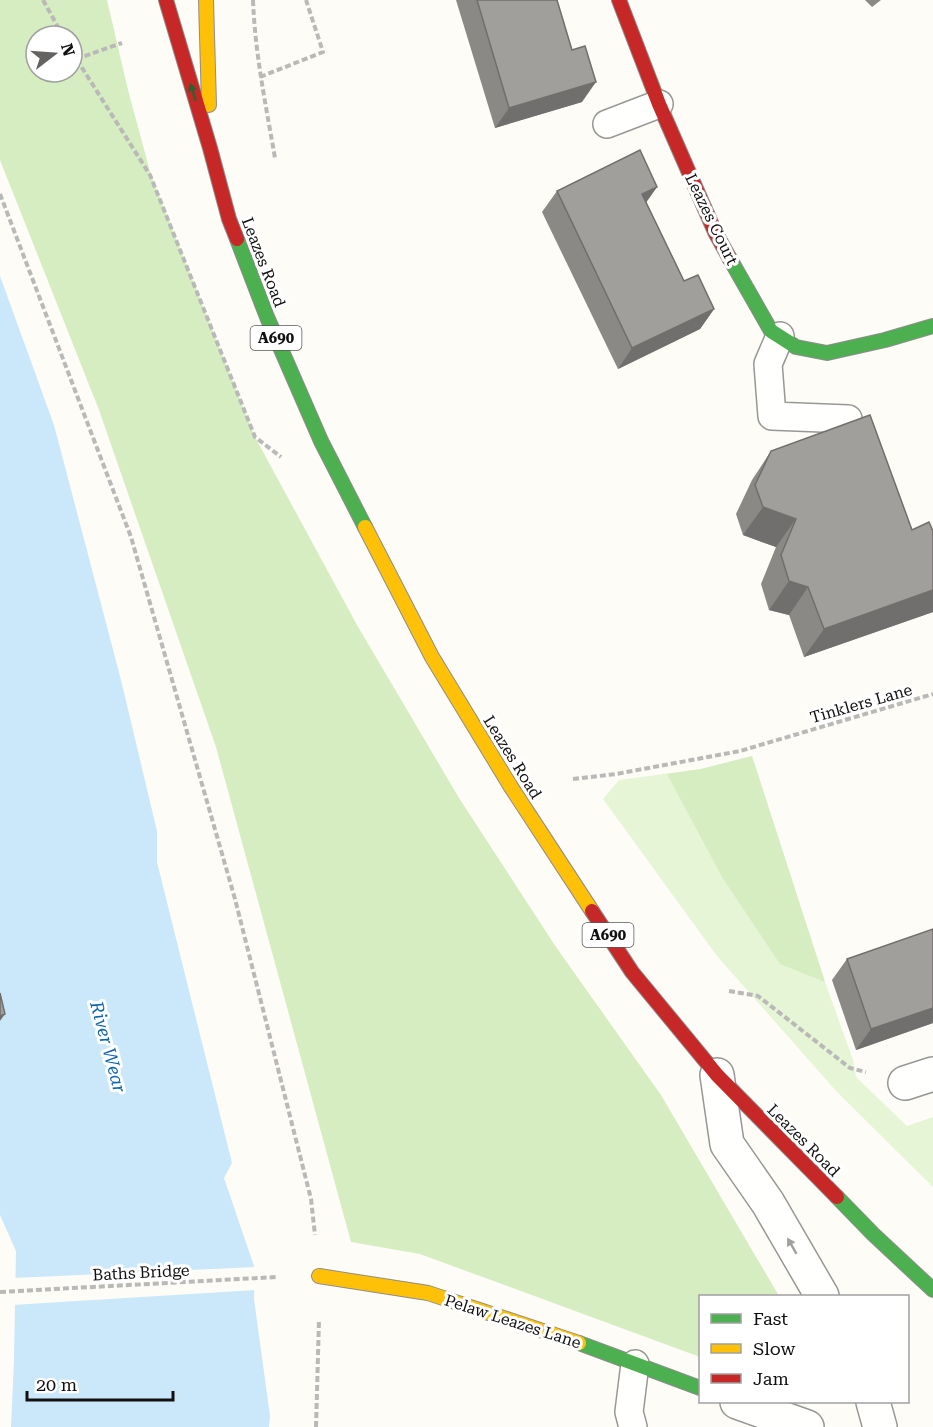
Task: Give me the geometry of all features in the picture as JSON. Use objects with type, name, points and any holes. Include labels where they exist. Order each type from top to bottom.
[{"type":"main road","name":"Leazes Road","points":[[206,0],[210,148]]},
{"type":"main road","name":"Leazes Court","points":[[619,0],[659,104],[715,232],[776,334]]},
{"type":"main road","name":"Leazes Road","points":[[165,2],[210,148],[229,219],[267,317],[321,441],[432,657],[511,787],[632,972],[717,1075],[873,1234],[933,1290]]},
{"type":"main road","points":[[776,334],[796,347],[827,353],[933,326]]},
{"type":"main road","name":"Pelaw Leazes Lane","points":[[319,1276],[428,1293],[582,1344],[699,1388]]},
{"type":"street","points":[[717,1075],[727,1144],[768,1203],[821,1295]]},
{"type":"street","points":[[742,1403],[807,1427]]},
{"type":"street","points":[[874,1403],[880,1427]]},
{"type":"lane","points":[[607,124],[659,104]]},
{"type":"lane","points":[[776,334],[768,364],[772,416],[848,419]]},
{"type":"lane","points":[[633,1427],[629,1412],[635,1364]]},
{"type":"path","points":[[43,0],[56,24]]},
{"type":"path","points":[[253,0],[260,77],[275,158]]},
{"type":"path","points":[[260,77],[323,52],[306,0]]},
{"type":"path","points":[[84,56],[122,43]]},
{"type":"path","points":[[84,72],[150,175],[255,436],[282,458]]},
{"type":"path","points":[[0,194],[132,537],[236,899],[311,1199],[319,1276],[316,1427]]},
{"type":"path","name":"Tinklers Lane","points":[[573,779],[616,774],[740,751],[933,694]]},
{"type":"path","points":[[729,991],[758,996],[850,1068],[919,1079]]},
{"type":"path","name":"Baths Bridge","points":[[0,1292],[283,1277]]},
{"type":"green space","points":[[0,0],[107,0],[151,175],[255,437],[357,625],[459,798],[556,947],[661,1095],[778,1295],[699,1295],[699,1357],[420,1254],[351,1242],[216,747],[99,410],[0,160]]},
{"type":"green space","points":[[752,756],[825,982],[853,1060],[856,1077],[907,1126],[933,1117],[933,1187],[837,1092],[717,956],[603,799],[619,780],[701,769]]},
{"type":"green space","points":[[752,756],[825,982],[780,964],[722,877],[667,774],[701,769]]},
{"type":"water","name":"River Wear","points":[[0,276],[54,425],[121,680],[157,831],[157,862],[232,1163],[224,1178],[255,1269],[254,1299],[270,1416],[269,1427],[11,1427],[16,1251],[0,1215]]},
{"type":"pier","points":[[258,1267],[258,1290],[12,1305],[13,1278]]},
{"type":"building","points":[[477,0],[557,0],[572,50],[585,46],[596,82],[509,108]]},
{"type":"building","points":[[640,150],[657,187],[642,194],[684,281],[698,275],[714,309],[632,348],[557,191]]},
{"type":"building","points":[[870,415],[912,530],[929,522],[933,531],[933,590],[824,629],[808,587],[789,581],[781,555],[796,519],[763,507],[755,485],[771,451]]},
{"type":"building","points":[[933,929],[933,1008],[871,1029],[847,959]]},
{"type":"building","points":[[0,993],[5,1014],[0,1016]]},
{"type":"traffic: fast","points":[[237,239],[267,317],[321,441],[365,527]]},
{"type":"traffic: fast","points":[[730,259],[771,331],[796,347],[827,353],[933,326]]},
{"type":"traffic: fast","points":[[837,1197],[933,1290]]},
{"type":"traffic: fast","points":[[579,1343],[699,1388]]},
{"type":"traffic: slow","points":[[206,0],[209,105]]},
{"type":"traffic: slow","points":[[365,527],[432,657],[511,787],[592,911]]},
{"type":"traffic: slow","points":[[319,1276],[428,1293],[579,1343]]},
{"type":"traffic: jam","points":[[166,0],[229,219],[237,239]]},
{"type":"traffic: jam","points":[[619,0],[659,104],[715,232],[730,259]]},
{"type":"traffic: jam","points":[[592,911],[632,972],[717,1075],[837,1197]]}]
